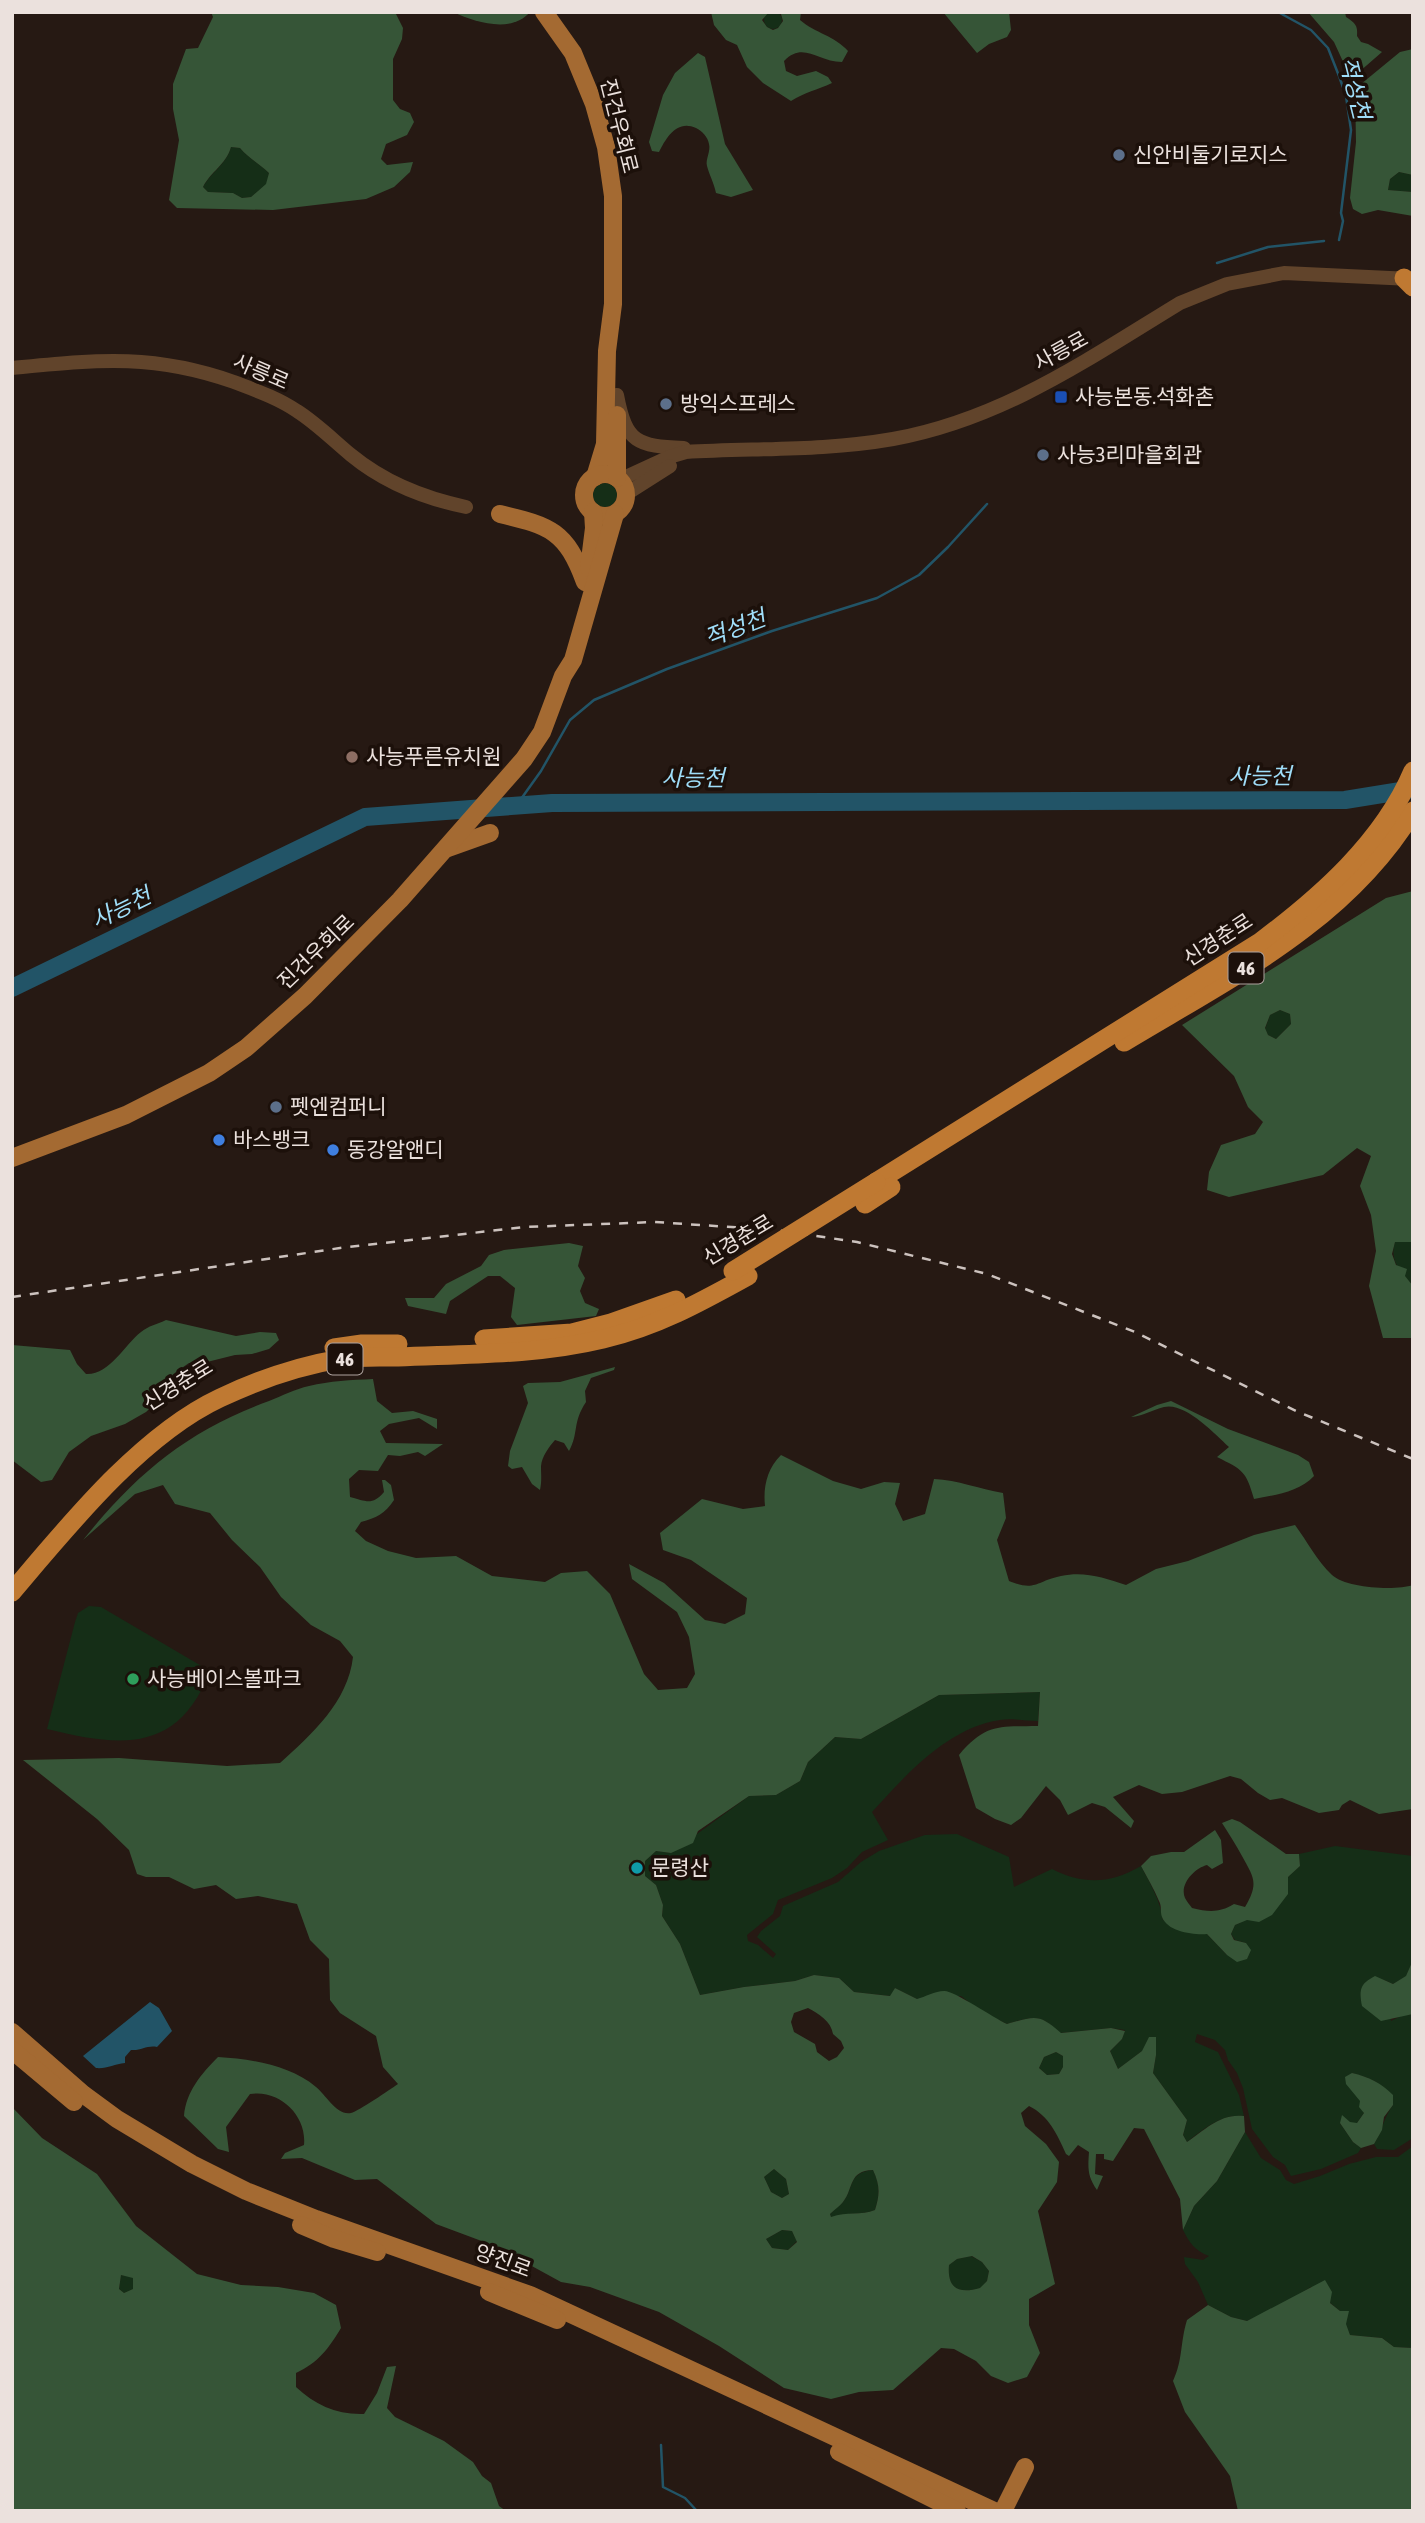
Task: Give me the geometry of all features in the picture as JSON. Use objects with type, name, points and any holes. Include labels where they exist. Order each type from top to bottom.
[{"type":"highway","name":"신경춘로","points":[[12,1592],[57,1539],[126,1466],[176,1424],[218,1399],[277,1374],[341,1359],[527,1350],[601,1340],[653,1325],[741,1274],[1072,1066],[1260,942],[1302,911],[1330,886],[1354,859],[1384,821],[1413,771]]},
{"type":"highway","name":"신경춘로","points":[[1090,1054],[1245,969],[1302,932],[1342,898],[1384,855],[1413,811]]},
{"type":"highway","name":"신경춘로","points":[[12,1571],[146,1433],[178,1407],[253,1369],[316,1352],[362,1344],[468,1341],[572,1333],[657,1309],[741,1274]]},
{"type":"main road","name":"진건우회로","points":[[544,12],[573,53],[594,104],[606,146],[613,196],[613,304],[607,351],[605,444],[595,477]]},
{"type":"main road","name":"진건우회로","points":[[613,304],[616,315],[621,484]]},
{"type":"main road","points":[[606,474],[621,484],[621,509],[615,514],[608,516],[593,512],[587,507],[584,492],[595,477],[606,474]]},
{"type":"main road","name":"진건우회로","points":[[563,676],[565,656],[593,550],[593,512]]},
{"type":"main road","points":[[500,514],[536,522],[552,530],[574,554],[585,582]]},
{"type":"main road","name":"진건우회로","points":[[12,1158],[126,1115],[228,1062],[313,988],[400,900],[524,759],[542,732],[563,676],[573,660],[615,514]]},
{"type":"main road","points":[[445,850],[489,833]]},
{"type":"main road","name":"양진로","points":[[12,2032],[83,2094],[117,2119],[192,2164],[246,2191],[316,2219],[530,2295],[994,2511]]},
{"type":"main road","name":"양진로","points":[[12,2050],[65,2095],[103,2122],[150,2153],[203,2182],[334,2239],[430,2270],[551,2318],[869,2466],[957,2511]]},
{"type":"main road","points":[[1003,2511],[1025,2467]]},
{"type":"street","name":"사릉로","points":[[621,484],[669,457],[686,452],[854,445],[897,438],[965,419],[1021,396],[1073,370],[1180,303],[1198,294],[1240,281],[1284,273],[1411,280]]},
{"type":"street","name":"사릉로","points":[[12,368],[120,359],[149,361],[205,372],[245,386],[296,410],[371,470],[391,482],[415,494],[466,507]]},
{"type":"street","points":[[617,395],[627,430],[638,441],[651,446],[721,450]]},
{"type":"green space","points":[[769,11],[777,11],[782,20],[780,27],[769,29],[764,24],[764,16]]},
{"type":"green space","points":[[211,12],[395,12],[403,28],[402,39],[393,59],[393,100],[400,109],[410,113],[414,122],[407,135],[386,144],[381,159],[387,165],[413,162],[410,172],[394,187],[366,199],[273,210],[177,208],[169,200],[179,140],[173,109],[173,84],[186,49],[198,48],[213,17]],"holes":[[[231,147],[240,148],[269,173],[266,184],[251,197],[208,192],[203,187],[226,159]]]},
{"type":"green space","points":[[453,12],[530,12],[513,23],[493,24]]},
{"type":"green space","points":[[711,12],[769,12],[762,20],[773,30],[783,21],[778,12],[801,12],[800,20],[848,51],[842,62],[805,53],[791,55],[784,61],[786,71],[797,76],[816,71],[828,77],[832,83],[791,101],[763,83],[747,67],[737,45],[726,40],[714,25]]},
{"type":"green space","points":[[943,12],[1009,12],[1011,30],[1007,37],[989,44],[977,53]]},
{"type":"green space","points":[[1308,12],[1345,12],[1346,17],[1355,25],[1361,42],[1382,52],[1351,79],[1334,42]]},
{"type":"green space","points":[[1413,49],[1413,175],[1399,172],[1390,179],[1388,190],[1413,192],[1413,216],[1378,210],[1362,214],[1353,209],[1350,198],[1356,142],[1355,89],[1400,52]]},
{"type":"green space","points":[[698,53],[705,57],[725,144],[753,190],[731,197],[716,193],[707,164],[708,141],[698,129],[689,126],[678,128],[659,152],[652,151],[649,142],[663,95],[675,73]]},
{"type":"green space","points":[[231,147],[240,148],[269,173],[267,184],[251,197],[208,192],[203,187],[226,159]]},
{"type":"green space","points":[[1399,172],[1413,175],[1413,192],[1388,190],[1390,179]]},
{"type":"green space","points":[[605,483],[613,487],[617,495],[613,503],[605,507],[597,503],[593,495],[597,487]]},
{"type":"green space","points":[[1413,891],[1413,1242],[1395,1242],[1392,1254],[1396,1265],[1407,1269],[1405,1276],[1413,1286],[1413,1338],[1383,1338],[1369,1286],[1376,1251],[1371,1215],[1360,1186],[1371,1156],[1357,1148],[1323,1175],[1229,1197],[1207,1190],[1209,1172],[1221,1145],[1255,1134],[1263,1122],[1248,1107],[1234,1076],[1182,1025],[1386,898]],"holes":[[[1280,1010],[1290,1014],[1291,1024],[1276,1039],[1268,1035],[1265,1028],[1270,1015]]]},
{"type":"green space","points":[[1280,1010],[1290,1014],[1291,1024],[1276,1039],[1268,1035],[1265,1029],[1270,1015]]},
{"type":"green space","points":[[1395,1242],[1413,1242],[1413,1286],[1395,1261]]},
{"type":"green space","points":[[569,1243],[583,1246],[578,1266],[585,1278],[580,1291],[585,1303],[599,1309],[596,1316],[517,1325],[511,1317],[515,1288],[500,1276],[488,1276],[450,1301],[446,1314],[408,1306],[405,1298],[434,1298],[446,1284],[481,1266],[489,1255],[504,1250]]},
{"type":"green space","points":[[166,1320],[236,1336],[260,1332],[276,1333],[279,1340],[269,1349],[252,1354],[189,1363],[176,1372],[165,1394],[146,1412],[125,1424],[91,1436],[69,1452],[52,1480],[41,1482],[12,1460],[12,1345],[70,1350],[86,1374],[95,1373],[109,1365],[144,1330]]},
{"type":"green space","points":[[615,1367],[614,1370],[591,1378],[585,1391],[586,1402],[569,1451],[564,1443],[555,1440],[544,1455],[540,1490],[532,1484],[522,1467],[512,1469],[508,1466],[510,1451],[528,1403],[523,1386],[528,1383],[560,1382]]},
{"type":"green space","points":[[373,1379],[377,1401],[392,1413],[413,1411],[437,1419],[437,1429],[419,1418],[389,1424],[380,1431],[386,1443],[443,1444],[425,1456],[418,1452],[400,1456],[388,1455],[378,1471],[359,1470],[349,1479],[350,1497],[368,1501],[376,1499],[384,1492],[382,1480],[385,1480],[391,1485],[394,1500],[380,1515],[361,1522],[355,1531],[366,1541],[388,1551],[416,1558],[456,1556],[492,1576],[545,1582],[561,1573],[587,1571],[610,1594],[644,1674],[658,1690],[687,1688],[695,1674],[689,1637],[677,1612],[632,1579],[629,1564],[664,1583],[705,1620],[725,1624],[745,1614],[747,1598],[691,1560],[663,1550],[660,1533],[702,1499],[743,1509],[765,1506],[767,1479],[772,1466],[781,1455],[833,1481],[861,1489],[884,1482],[900,1483],[895,1504],[903,1521],[925,1514],[934,1479],[1003,1493],[1006,1518],[997,1540],[1009,1581],[1025,1586],[1078,1574],[1126,1585],[1156,1569],[1188,1561],[1254,1535],[1295,1525],[1322,1564],[1339,1579],[1371,1587],[1395,1588],[1413,1585],[1413,1809],[1379,1814],[1350,1800],[1339,1810],[1319,1813],[1282,1798],[1270,1800],[1241,1779],[1230,1776],[1182,1792],[1162,1794],[1139,1785],[1113,1797],[1134,1821],[1131,1828],[1105,1807],[1092,1803],[1068,1815],[1060,1800],[1046,1786],[1021,1818],[1011,1825],[976,1808],[959,1755],[977,1737],[994,1729],[1038,1726],[1040,1692],[939,1695],[861,1739],[835,1737],[808,1762],[800,1781],[776,1795],[749,1796],[698,1831],[693,1843],[671,1853],[656,1851],[645,1861],[645,1876],[656,1885],[663,1905],[662,1916],[680,1944],[700,1995],[795,1981],[814,1975],[839,1978],[854,1992],[890,1996],[895,1988],[917,1999],[944,1991],[964,1999],[1007,2024],[1036,2018],[1047,2022],[1061,2033],[1111,2028],[1125,2031],[1122,2039],[1110,2051],[1118,2069],[1142,2051],[1149,2037],[1156,2037],[1153,2073],[1187,2120],[1183,2135],[1187,2142],[1220,2120],[1244,2116],[1245,2132],[1217,2181],[1194,2206],[1183,2230],[1180,2199],[1144,2129],[1134,2128],[1113,2161],[1104,2159],[1104,2154],[1096,2154],[1095,2174],[1103,2176],[1097,2190],[1089,2171],[1089,2152],[1078,2145],[1069,2156],[1052,2126],[1042,2115],[1029,2106],[1021,2113],[1025,2126],[1046,2144],[1059,2162],[1057,2182],[1038,2211],[1055,2284],[1029,2299],[1029,2325],[1040,2353],[1027,2377],[1008,2383],[991,2376],[976,2361],[954,2349],[941,2348],[893,2390],[859,2392],[831,2399],[784,2388],[719,2346],[659,2312],[590,2287],[561,2282],[495,2246],[436,2224],[377,2179],[355,2180],[302,2158],[281,2159],[285,2153],[304,2145],[304,2134],[296,2114],[281,2100],[250,2094],[226,2127],[229,2152],[218,2149],[184,2116],[195,2084],[218,2057],[244,2059],[294,2073],[306,2079],[336,2108],[346,2113],[360,2108],[398,2084],[383,2067],[376,2036],[340,2013],[330,2000],[329,1959],[310,1940],[297,1904],[258,1896],[236,1899],[216,1885],[194,1889],[169,1877],[146,1877],[137,1874],[129,1850],[97,1819],[23,1760],[119,1758],[227,1766],[280,1763],[304,1741],[336,1703],[350,1673],[353,1657],[340,1641],[311,1625],[281,1597],[260,1567],[232,1540],[210,1513],[175,1504],[163,1485],[135,1494],[83,1540],[144,1474],[188,1440],[213,1426],[304,1387]],"holes":[[[808,2008],[827,2022],[844,2048],[837,2057],[829,2061],[817,2052],[815,2044],[794,2032],[791,2022],[794,2013]],[[1056,2052],[1063,2056],[1063,2067],[1059,2074],[1047,2075],[1039,2068],[1044,2057]],[[774,2169],[786,2179],[789,2194],[782,2198],[771,2192],[764,2177]],[[873,2170],[877,2180],[875,2210],[831,2217],[830,2214],[842,2204],[855,2177]],[[782,2230],[792,2231],[797,2242],[788,2250],[772,2248],[766,2239]],[[972,2256],[982,2262],[989,2271],[987,2281],[980,2288],[960,2290],[950,2280],[949,2265],[957,2259]]]},
{"type":"green space","points":[[1171,1401],[1228,1429],[1298,1455],[1309,1462],[1314,1476],[1294,1489],[1254,1499],[1242,1472],[1217,1457],[1229,1447],[1190,1414],[1181,1409],[1164,1407],[1131,1417]]},
{"type":"green space","name":"사능베이스볼파크","points":[[89,1606],[101,1607],[210,1671],[197,1698],[181,1718],[164,1731],[144,1738],[122,1740],[99,1739],[47,1729],[78,1613]]},
{"type":"green space","points":[[1040,1692],[1038,1721],[1005,1719],[981,1725],[962,1733],[929,1755],[872,1812],[888,1840],[862,1852],[847,1868],[832,1878],[778,1900],[773,1914],[747,1935],[748,1941],[758,1945],[773,1958],[776,1954],[757,1937],[780,1916],[783,1906],[838,1882],[879,1851],[925,1835],[957,1834],[1009,1857],[1014,1887],[1052,1869],[1075,1878],[1097,1880],[1119,1876],[1141,1866],[1157,1899],[1163,1920],[1207,1934],[1227,1955],[1246,1943],[1235,1940],[1231,1934],[1235,1925],[1261,1907],[1300,1866],[1299,1854],[1335,1846],[1413,1856],[1413,1960],[1406,1977],[1393,1984],[1384,1980],[1391,2021],[1413,2014],[1413,2138],[1394,2150],[1377,2149],[1374,2144],[1393,2105],[1377,2083],[1352,2073],[1364,2113],[1357,2123],[1340,2123],[1353,2142],[1361,2148],[1358,2153],[1321,2169],[1291,2176],[1285,2165],[1273,2157],[1252,2129],[1243,2088],[1225,2050],[1215,2040],[1197,2034],[1195,2042],[1218,2052],[1239,2095],[1244,2116],[1220,2120],[1187,2142],[1183,2135],[1187,2120],[1153,2073],[1156,2055],[1142,2051],[1118,2069],[1110,2051],[1122,2039],[1125,2030],[1111,2028],[1060,2033],[1047,2022],[1036,2018],[1007,2024],[980,2011],[961,1996],[917,1999],[895,1988],[891,1996],[854,1992],[839,1978],[814,1975],[795,1981],[700,1995],[680,1944],[662,1916],[663,1905],[656,1885],[645,1876],[645,1861],[656,1851],[671,1853],[749,1796],[776,1795],[800,1781],[808,1762],[835,1737],[861,1739],[939,1695]]},
{"type":"green space","points":[[1232,1819],[1286,1854],[1299,1854],[1300,1866],[1288,1877],[1288,1894],[1272,1915],[1259,1922],[1247,1920],[1235,1925],[1231,1934],[1234,1940],[1246,1943],[1251,1950],[1247,1959],[1237,1962],[1207,1934],[1182,1932],[1165,1922],[1160,1903],[1141,1866],[1151,1856],[1184,1852],[1215,1830],[1221,1840],[1223,1863],[1212,1869],[1207,1865],[1193,1873],[1184,1887],[1185,1898],[1192,1908],[1204,1910],[1219,1910],[1234,1904],[1245,1907],[1252,1892],[1253,1881],[1222,1823]]},
{"type":"green space","points":[[1413,1960],[1413,2014],[1381,2021],[1362,2006],[1362,1988],[1375,1976],[1393,1984],[1406,1976]]},
{"type":"green space","points":[[1056,2052],[1063,2056],[1063,2067],[1059,2074],[1047,2075],[1039,2068],[1044,2057]]},
{"type":"green space","points":[[1352,2073],[1374,2081],[1393,2095],[1393,2105],[1384,2117],[1382,2130],[1374,2144],[1361,2148],[1353,2142],[1340,2123],[1342,2115],[1350,2122],[1357,2123],[1364,2113],[1359,2107],[1360,2101],[1346,2084],[1345,2077]]},
{"type":"green space","points":[[12,2107],[42,2138],[97,2174],[136,2226],[197,2274],[241,2285],[314,2293],[336,2305],[341,2328],[311,2365],[296,2373],[296,2387],[327,2408],[364,2414],[377,2393],[387,2367],[396,2366],[387,2408],[395,2417],[444,2441],[473,2462],[482,2476],[491,2483],[499,2506],[506,2511],[12,2511]],"holes":[[[121,2275],[133,2278],[133,2289],[124,2293],[119,2289]]]},
{"type":"green space","points":[[1245,2132],[1261,2158],[1280,2170],[1286,2180],[1294,2184],[1349,2164],[1376,2157],[1398,2157],[1413,2146],[1413,2348],[1394,2347],[1382,2338],[1350,2335],[1340,2311],[1311,2287],[1247,2321],[1231,2317],[1208,2305],[1198,2282],[1185,2264],[1184,2257],[1203,2260],[1209,2256],[1193,2246],[1183,2230],[1194,2206],[1217,2181]]},
{"type":"green space","points":[[774,2169],[786,2179],[789,2194],[782,2198],[771,2192],[764,2177]]},
{"type":"green space","points":[[873,2170],[878,2190],[875,2210],[831,2218],[830,2214],[843,2202],[855,2177]]},
{"type":"green space","points":[[782,2230],[792,2231],[797,2241],[788,2250],[772,2248],[766,2239]]},
{"type":"green space","points":[[971,2256],[982,2262],[989,2271],[987,2281],[981,2288],[960,2290],[950,2280],[949,2265],[957,2259]]},
{"type":"green space","points":[[121,2275],[133,2277],[134,2289],[124,2293],[119,2289]]},
{"type":"green space","points":[[1325,2280],[1332,2292],[1330,2303],[1340,2311],[1349,2311],[1346,2324],[1350,2335],[1382,2338],[1394,2347],[1413,2348],[1413,2511],[1238,2511],[1230,2476],[1185,2412],[1173,2381],[1187,2320],[1208,2305],[1231,2317],[1247,2321]]},
{"type":"water","points":[[150,2002],[159,2008],[172,2031],[157,2047],[131,2050],[125,2057],[125,2063],[104,2068],[96,2068],[83,2056]]},
{"type":"waterway","name":"적성천","points":[[1278,12],[1311,30],[1328,48],[1346,96],[1351,130],[1339,240]]},
{"type":"waterway","name":"적성천","points":[[1217,263],[1268,247],[1324,241]]},
{"type":"waterway","name":"적성천","points":[[516,806],[541,771],[570,720],[594,700],[667,669],[772,631],[877,598],[919,575],[987,504]]},
{"type":"waterway","name":"사능천","points":[[12,988],[365,817],[552,803],[1345,800],[1413,789]]},
{"type":"waterway","points":[[661,2445],[663,2487],[685,2498],[697,2511]]},
{"type":"railway","points":[[12,1297],[340,1248],[525,1227],[655,1222],[776,1230],[857,1242],[987,1274],[1135,1332],[1296,1411],[1413,1459]]},
{"type":"place","name":"신안비둘기로지스","points":[[1119,155]]},
{"type":"place","name":"사능본동.석화촌","points":[[1061,397]]},
{"type":"place","name":"방익스프레스","points":[[666,404]]},
{"type":"place","name":"사능3리마을회관","points":[[1043,455]]},
{"type":"place","name":"사능푸른유치원","points":[[352,757]]},
{"type":"place","name":"펫엔컴퍼니","points":[[276,1107]]},
{"type":"place","name":"바스뱅크","points":[[219,1140]]},
{"type":"place","name":"동강알앤디","points":[[333,1150]]},
{"type":"place","name":"사능베이스볼파크","points":[[133,1679]]},
{"type":"place","name":"문령산","points":[[637,1868]]}]
